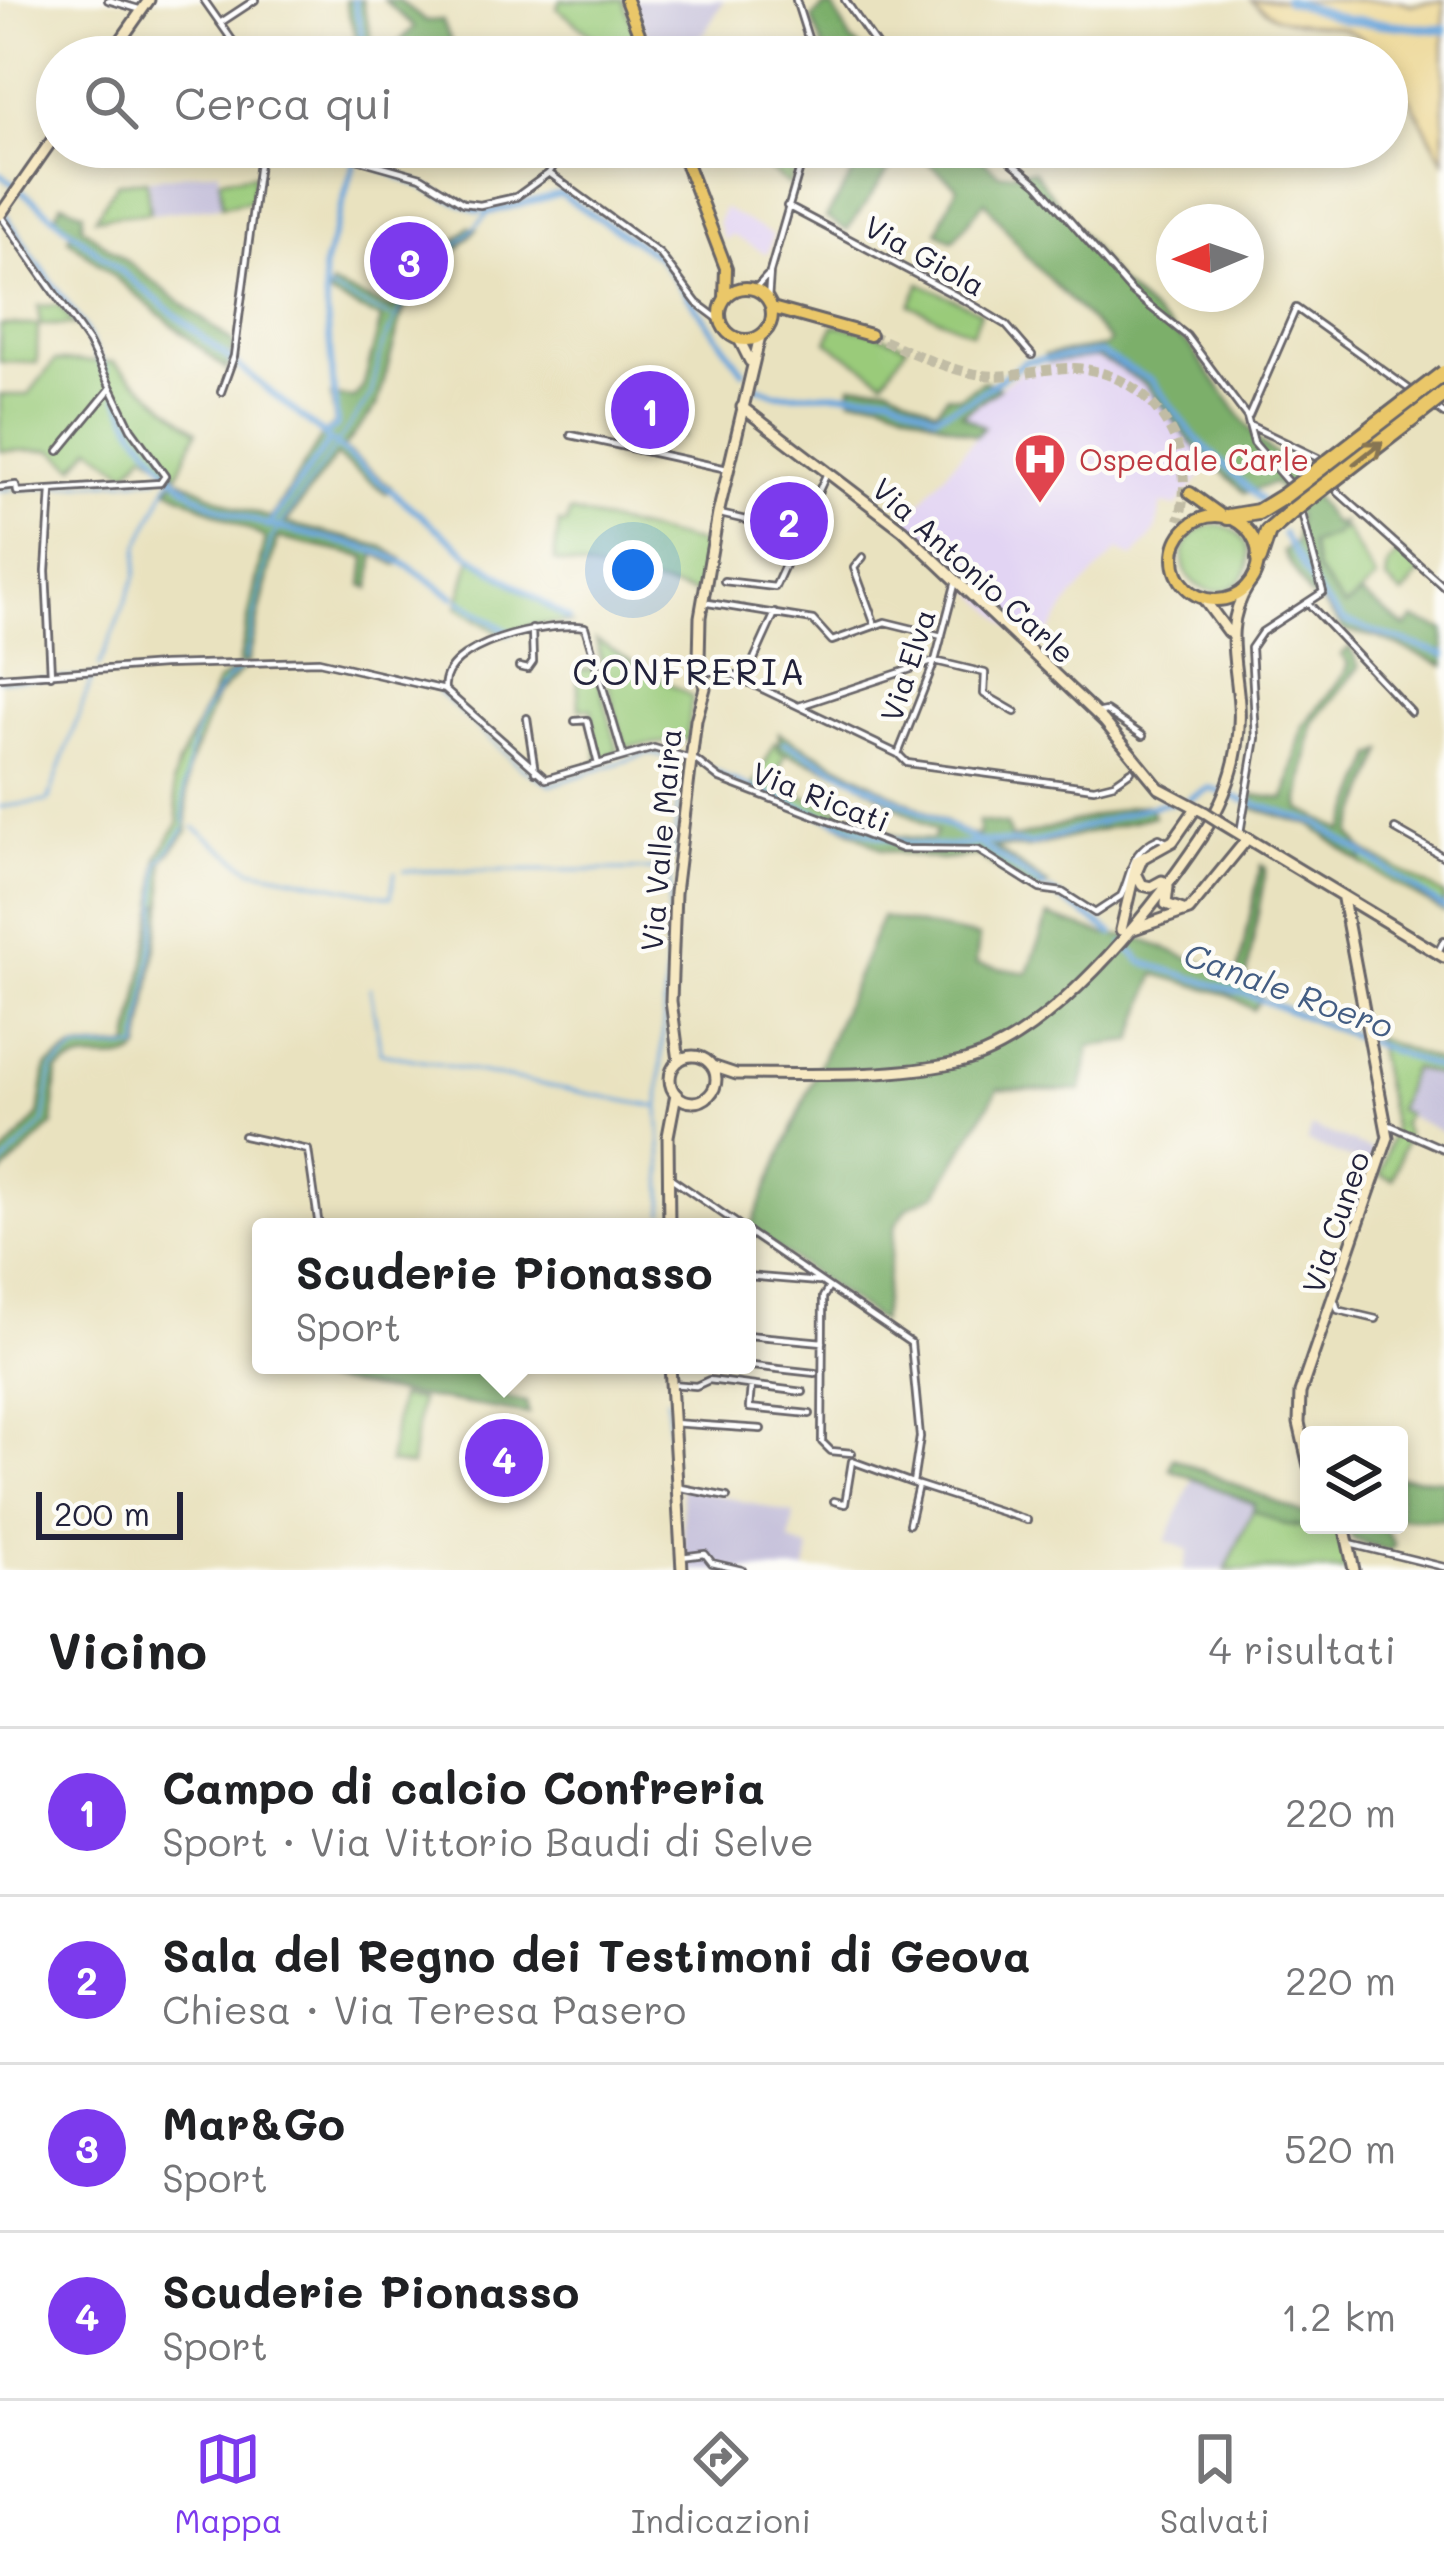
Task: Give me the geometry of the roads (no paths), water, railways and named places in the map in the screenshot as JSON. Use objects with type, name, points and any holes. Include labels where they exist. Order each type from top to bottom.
[{"type":"highway","points":[[1225,517],[1258,512],[1284,496],[1444,373]]},
{"type":"highway","points":[[1258,560],[1268,532],[1444,394]]},
{"type":"main road","points":[[626,0],[639,36]]},
{"type":"main road","points":[[124,36],[145,5]]},
{"type":"main road","points":[[0,215],[36,163]]},
{"type":"main road","points":[[688,168],[725,268],[721,321],[739,339],[750,362]]},
{"type":"main road","points":[[725,268],[790,315],[825,318],[870,335]]},
{"type":"main road","points":[[724,300],[752,289]]},
{"type":"main road","points":[[770,304],[771,324]]},
{"type":"main road","points":[[739,339],[760,336],[790,315]]},
{"type":"main road","name":"Via Valle Maira","points":[[679,1060],[671,991],[691,755],[705,688],[702,602],[750,362],[760,336]]},
{"type":"main road","name":"Via Antonio Carle","points":[[741,411],[903,530],[1096,713],[1160,788],[1323,886],[1345,909],[1440,955]]},
{"type":"main road","points":[[1190,493],[1251,533],[1258,560],[1232,614],[1239,706],[1237,755],[1223,798],[1164,897],[1171,909],[1193,904]]},
{"type":"main road","points":[[1176,545],[1189,526],[1225,517]]},
{"type":"main road","points":[[1179,520],[1180,580],[1224,622],[1233,651]]},
{"type":"main road","points":[[1203,598],[1227,599],[1248,586]]},
{"type":"main road","points":[[1082,982],[1125,924],[1132,869],[1170,844],[1201,811]]},
{"type":"main road","points":[[680,1042],[712,1066],[761,1074],[960,1063],[1014,1040],[1082,982],[1135,928],[1184,914],[1244,836]]},
{"type":"main road","points":[[1142,859],[1136,873],[1142,885],[1151,887],[1200,839]]},
{"type":"main road","points":[[1082,982],[1200,839]]},
{"type":"main road","name":"Via Cuneo","points":[[1300,1431],[1300,1393],[1334,1308],[1351,1234],[1380,1168],[1387,1124],[1345,909]]},
{"type":"main road","points":[[699,1057],[679,1060],[670,1081],[676,1094],[688,1102],[702,1100]]},
{"type":"main road","points":[[712,1066],[715,1087]]},
{"type":"main road","points":[[668,1144],[683,1110],[715,1087],[761,1074]]},
{"type":"main road","points":[[669,1218],[668,1144],[676,1094]]},
{"type":"main road","points":[[670,1374],[682,1570]]},
{"type":"main road","points":[[1346,1534],[1354,1570]]},
{"type":"street","points":[[108,0],[145,5]]},
{"type":"street","points":[[204,0],[229,36]]},
{"type":"street","points":[[220,23],[255,0]]},
{"type":"street","points":[[796,0],[807,36]]},
{"type":"street","points":[[845,0],[870,36]]},
{"type":"street","points":[[221,392],[232,361],[258,168]]},
{"type":"street","points":[[390,168],[434,182],[471,205],[516,197],[552,168]]},
{"type":"street","points":[[770,304],[770,272],[799,168]]},
{"type":"street","points":[[1019,168],[1131,290],[1187,336],[1248,421],[1254,442],[1298,495],[1323,592],[1262,632],[1252,648],[1256,738],[1244,836]]},
{"type":"street","points":[[549,173],[661,254],[697,303],[721,321]]},
{"type":"street","name":"Via Giola","points":[[787,206],[968,302],[1006,326],[1032,355]]},
{"type":"street","points":[[0,215],[89,343],[110,389],[164,474],[160,483],[17,492],[16,485],[0,487]]},
{"type":"street","points":[[752,289],[770,272]]},
{"type":"street","points":[[710,309],[724,300]]},
{"type":"street","points":[[1248,421],[1296,308],[1444,414]]},
{"type":"street","points":[[59,451],[110,389]]},
{"type":"street","points":[[1248,421],[1320,459],[1338,492],[1444,587]]},
{"type":"street","points":[[571,435],[727,469]]},
{"type":"street","points":[[724,581],[775,587],[783,560],[802,532],[827,473]]},
{"type":"street","points":[[51,675],[46,541],[52,491]]},
{"type":"street","points":[[718,514],[802,532]]},
{"type":"street","points":[[863,557],[854,568],[856,580],[875,626]]},
{"type":"street","name":"Via Elva","points":[[895,754],[935,662],[956,581]]},
{"type":"street","points":[[702,602],[813,620],[832,641],[885,622],[942,636]]},
{"type":"street","points":[[1308,603],[1411,712]]},
{"type":"street","points":[[744,680],[776,613]]},
{"type":"street","points":[[445,690],[445,673],[456,657],[532,629],[578,626],[589,632],[623,756]]},
{"type":"street","points":[[519,667],[528,669],[533,662],[532,629]]},
{"type":"street","points":[[0,677],[163,665],[319,661],[445,690],[535,772],[555,779],[654,748],[691,755]]},
{"type":"street","points":[[798,706],[935,662],[985,673],[984,694],[1015,712]]},
{"type":"street","points":[[703,672],[725,671],[908,764],[1094,788],[1114,784],[1131,770]]},
{"type":"street","name":"Via Antonio Carle","points":[[1096,713],[1106,710],[1143,736]]},
{"type":"street","points":[[527,718],[535,772]]},
{"type":"street","points":[[575,721],[586,720],[590,725],[598,764]]},
{"type":"street","points":[[523,761],[531,750]]},
{"type":"street","name":"Via Ricati","points":[[691,755],[720,779],[886,844],[932,851],[978,850],[1040,889],[1062,892],[1095,913],[1121,896],[1132,859],[1140,850],[1159,838],[1170,844]]},
{"type":"street","points":[[1395,829],[1444,856]]},
{"type":"street","points":[[1440,955],[1444,940]]},
{"type":"street","points":[[1387,1124],[1444,1149]]},
{"type":"street","points":[[244,1136],[308,1150],[319,1218]]},
{"type":"street","points":[[668,1174],[729,1218]]},
{"type":"street","points":[[756,1237],[911,1342],[920,1437],[910,1524]]},
{"type":"street","points":[[756,1277],[819,1282]]},
{"type":"street","points":[[829,1289],[823,1297],[822,1442],[830,1450],[852,1453]]},
{"type":"street","points":[[1334,1308],[1376,1319]]},
{"type":"street","points":[[756,1336],[823,1342]]},
{"type":"street","points":[[756,1366],[815,1372]]},
{"type":"street","points":[[671,1384],[803,1392]]},
{"type":"street","points":[[751,1386],[749,1408],[810,1414]]},
{"type":"street","points":[[672,1423],[760,1429]]},
{"type":"street","points":[[845,1504],[852,1461],[1027,1520]]},
{"type":"street","points":[[676,1486],[727,1497]]},
{"type":"street","points":[[834,1501],[854,1507]]},
{"type":"street","points":[[1350,1544],[1444,1567]]},
{"type":"street","points":[[682,1557],[705,1554],[712,1563],[742,1570]]},
{"type":"waterway","points":[[354,0],[362,36]]},
{"type":"waterway","points":[[1287,0],[1345,20],[1444,30]]},
{"type":"waterway","points":[[324,435],[337,426],[323,270],[353,168]]},
{"type":"waterway","points":[[381,168],[479,211]]},
{"type":"waterway","name":"Canale Roero","points":[[0,174],[16,186]]},
{"type":"waterway","points":[[22,191],[335,444]]},
{"type":"waterway","points":[[486,213],[560,194],[659,257],[743,371]]},
{"type":"waterway","points":[[245,660],[271,539],[371,395],[383,344],[409,292],[489,213]]},
{"type":"waterway","points":[[5,215],[29,251]]},
{"type":"waterway","points":[[32,256],[35,261]]},
{"type":"waterway","points":[[39,265],[83,327],[105,371]]},
{"type":"waterway","points":[[324,287],[391,317]]},
{"type":"waterway","points":[[756,386],[776,394],[890,393],[935,415],[970,400],[1026,361],[1100,353],[1152,381],[1195,437],[1261,500]]},
{"type":"waterway","points":[[118,397],[136,431]]},
{"type":"waterway","points":[[139,435],[151,449]]},
{"type":"waterway","points":[[268,527],[327,444]]},
{"type":"waterway","points":[[339,448],[468,554]]},
{"type":"waterway","points":[[154,452],[198,497],[226,511],[381,553],[454,597]]},
{"type":"waterway","points":[[19,489],[159,478]]},
{"type":"waterway","points":[[99,666],[136,576],[139,545],[170,479]]},
{"type":"waterway","points":[[0,490],[13,489]]},
{"type":"waterway","points":[[1283,534],[1319,594],[1343,621],[1444,655]]},
{"type":"waterway","points":[[471,556],[568,619]]},
{"type":"waterway","points":[[460,601],[510,633]]},
{"type":"waterway","points":[[185,824],[185,781],[194,738],[212,699],[240,668]]},
{"type":"waterway","points":[[0,807],[48,801],[93,675]]},
{"type":"waterway","points":[[0,680],[90,678]]},
{"type":"waterway","points":[[438,692],[522,768],[551,785],[649,753],[669,758],[680,780],[673,859]]},
{"type":"waterway","points":[[785,743],[977,841],[1031,844],[1148,807]]},
{"type":"waterway","points":[[712,770],[726,778]]},
{"type":"waterway","points":[[731,780],[754,789]]},
{"type":"waterway","points":[[1189,799],[1210,788],[1246,801]]},
{"type":"waterway","name":"Canale Roero","points":[[758,791],[894,840],[950,847],[978,843],[1044,888]]},
{"type":"waterway","points":[[1152,806],[1178,801]]},
{"type":"waterway","points":[[1253,803],[1317,823],[1444,908]]},
{"type":"waterway","points":[[194,827],[250,869],[391,897],[395,872]]},
{"type":"waterway","points":[[0,1168],[44,1122],[52,1069],[77,1050],[138,1048],[156,922],[159,863],[185,828]]},
{"type":"waterway","points":[[404,871],[671,870],[659,1107],[664,1213]]},
{"type":"waterway","name":"Canale Roero","points":[[1051,892],[1096,922]]},
{"type":"waterway","points":[[1099,924],[1113,934]]},
{"type":"waterway","name":"Canale Roero","points":[[1124,944],[1142,962],[1251,996],[1444,1071]]},
{"type":"waterway","points":[[370,988],[381,1053],[657,1107]]},
{"type":"waterway","points":[[667,1399],[671,1461]]},
{"type":"tunnel","points":[[870,335],[940,364],[983,375],[1075,368],[1127,384],[1164,419],[1176,442],[1184,493],[1179,520]]},
{"type":"place","name":"Mar&Go","points":[[409,261]]},
{"type":"place","name":"Campo di calcio Confreria","points":[[650,410]]},
{"type":"place","name":"Ospedale Carle","points":[[1040,505]]},
{"type":"place","name":"Sala del Regno dei Testimoni di Geova","points":[[789,521]]},
{"type":"place","name":"Scuderie Pionasso","points":[[504,1458]]},
{"type":"district","name":"CONFRERIA","points":[[690,670]]}]
